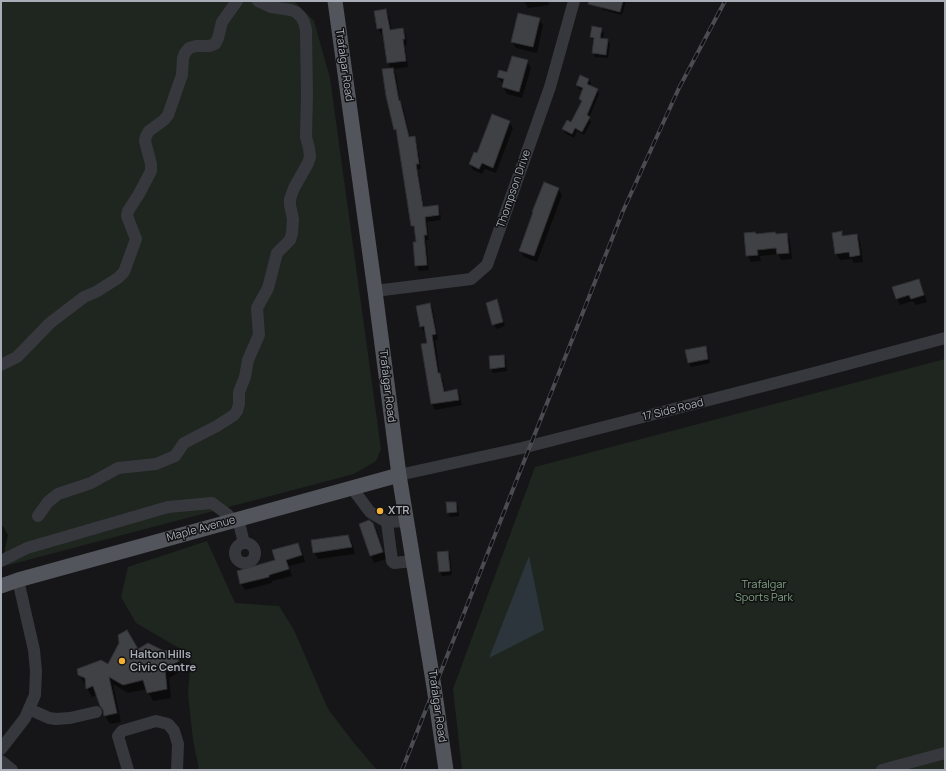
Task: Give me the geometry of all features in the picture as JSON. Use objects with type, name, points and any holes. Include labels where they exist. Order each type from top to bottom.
[{"type":"main road","name":"Trafalgar Road","points":[[335,1],[399,475],[434,682],[446,770]]},
{"type":"main road","name":"Maple Avenue","points":[[6,584],[399,475]]},
{"type":"street","points":[[1,365],[17,357],[50,323],[84,297],[96,292],[118,278],[124,272],[136,239],[127,216],[128,211],[140,194],[151,171],[151,164],[145,141],[146,136],[149,131],[164,120],[168,115],[182,75],[183,58],[185,52],[189,48],[196,46],[209,46],[215,44],[222,22],[237,1]]},
{"type":"street","points":[[38,516],[48,502],[58,494],[91,483],[118,468],[156,464],[175,456],[184,443],[217,426],[234,415],[237,411],[240,387],[245,377],[248,360],[259,335],[257,308],[268,288],[277,253],[290,240],[294,219],[290,199],[310,157],[306,137],[306,30],[304,22],[301,16],[296,12],[277,9],[258,1]]},
{"type":"street","name":"Thompson Drive","points":[[375,291],[471,279],[487,265],[550,87],[574,1]]},
{"type":"street","name":"17 Side Road","points":[[399,475],[522,448],[945,338]]},
{"type":"street","points":[[352,488],[370,512],[387,522],[406,521]]},
{"type":"street","points":[[1,561],[27,548],[168,508],[212,503],[236,520],[244,543]]},
{"type":"street","points":[[387,522],[392,561],[394,563],[413,561]]},
{"type":"street","points":[[1,749],[26,718],[35,695],[36,671],[34,650],[6,584]]},
{"type":"street","points":[[29,709],[49,718],[56,719],[70,718],[96,712]]},
{"type":"street","points":[[128,770],[118,736],[122,731],[156,721],[168,724],[174,731],[178,744],[177,770]]},
{"type":"street","points":[[882,770],[945,753]]},
{"type":"street","points":[[1,761],[12,770]]},
{"type":"green space","points":[[1,1],[294,1],[314,21],[330,78],[381,449],[376,461],[354,474],[1,567]]},
{"type":"green space","name":"Trafalgar Sports Park","points":[[945,359],[945,770],[462,770],[453,689],[535,467]]},
{"type":"green space","points":[[207,541],[235,603],[279,606],[294,630],[328,709],[377,770],[199,770],[193,740],[188,694],[191,655],[136,623],[121,597],[128,567]]},
{"type":"shaded area","points":[[529,556],[544,630],[489,658]]},
{"type":"building","points":[[589,1],[623,1],[620,12],[588,4]]},
{"type":"building","points":[[386,9],[390,30],[403,28],[406,61],[387,63],[382,28],[377,29],[374,11]]},
{"type":"building","points":[[518,13],[540,18],[533,47],[511,42]]},
{"type":"building","points":[[592,26],[602,28],[600,38],[608,39],[606,55],[592,53],[594,38],[590,37]]},
{"type":"building","points":[[512,56],[528,60],[519,92],[502,87],[504,79],[497,77],[499,70],[507,72]]},
{"type":"building","points":[[393,68],[399,101],[400,100],[409,137],[415,136],[419,164],[416,164],[423,207],[438,205],[439,215],[425,217],[427,235],[424,235],[427,265],[415,266],[413,242],[416,242],[414,226],[411,226],[396,129],[394,130],[386,96],[382,69]]},
{"type":"building","points":[[580,75],[589,79],[587,84],[598,89],[587,115],[590,117],[582,132],[575,128],[572,134],[562,129],[567,120],[571,122],[582,101],[579,99],[583,88],[576,85]]},
{"type":"building","points":[[492,114],[510,121],[493,168],[482,163],[479,169],[469,164],[474,152],[477,153]]},
{"type":"building","points":[[544,182],[559,188],[534,256],[519,251]]},
{"type":"building","points":[[842,231],[842,236],[857,234],[860,255],[850,257],[849,252],[835,254],[832,233]]},
{"type":"building","points":[[755,232],[756,234],[775,232],[776,234],[787,233],[789,253],[777,254],[776,248],[757,250],[758,255],[746,256],[744,233]]},
{"type":"building","points":[[919,279],[924,295],[911,299],[909,295],[896,299],[892,287]]},
{"type":"building","points":[[497,299],[503,322],[492,325],[486,303]]},
{"type":"building","points":[[430,303],[436,334],[432,335],[438,373],[440,373],[444,392],[457,389],[459,400],[431,404],[421,344],[427,343],[424,326],[420,327],[416,306]]},
{"type":"building","points":[[706,346],[708,359],[688,363],[685,350]]},
{"type":"building","points":[[504,355],[505,367],[490,369],[489,356]]},
{"type":"building","points":[[446,502],[456,502],[457,512],[447,513]]},
{"type":"building","points":[[369,520],[373,523],[383,552],[370,556],[359,524]]},
{"type":"building","points":[[348,535],[352,547],[313,553],[311,540]]},
{"type":"building","points":[[298,543],[302,555],[286,560],[289,569],[269,575],[269,577],[240,584],[237,571],[275,560],[272,550]]},
{"type":"building","points":[[448,551],[450,571],[439,572],[437,552]]},
{"type":"building","points":[[127,630],[138,649],[148,643],[164,651],[169,650],[175,653],[179,661],[165,669],[167,689],[147,693],[143,680],[123,685],[109,677],[117,713],[104,716],[93,686],[86,689],[85,678],[78,675],[77,669],[101,660],[108,664],[119,643],[118,635]]},
{"type":"railway","points":[[402,770],[623,211],[679,88],[725,1]]},
{"type":"place","name":"XTR","points":[[380,511]]},
{"type":"place","name":"Halton Hills Civic Centre","points":[[122,661]]}]
